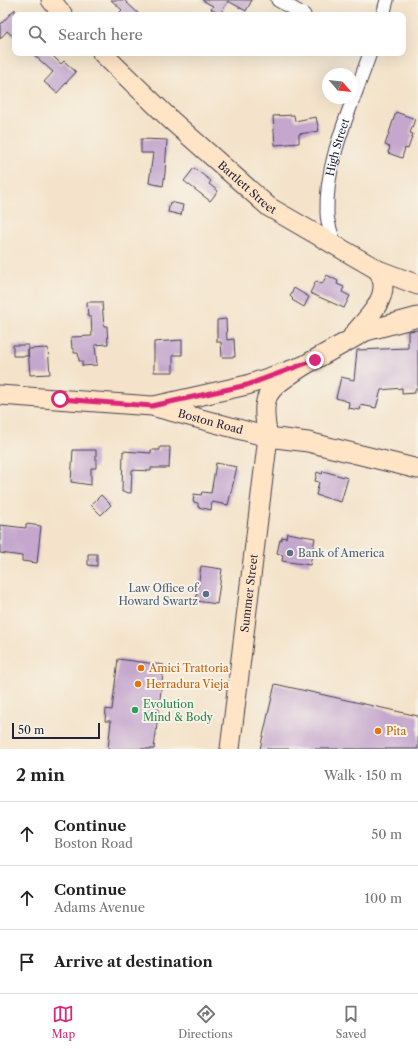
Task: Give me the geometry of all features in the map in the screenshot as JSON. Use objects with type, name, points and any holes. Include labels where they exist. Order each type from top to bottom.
[{"type":"main road","points":[[51,0],[61,12]]},
{"type":"main road","name":"Bartlett Street","points":[[105,56],[171,120],[269,207],[378,270],[418,285]]},
{"type":"main road","points":[[351,338],[381,298],[383,284],[378,270]]},
{"type":"main road","points":[[308,442],[280,429],[264,404],[267,394],[275,385],[303,366],[351,338],[366,331],[418,317]]},
{"type":"main road","points":[[152,406],[247,385],[303,366]]},
{"type":"main road","name":"Boston Road","points":[[0,394],[152,406],[268,437],[308,442],[418,469]]},
{"type":"main road","name":"Summer Street","points":[[230,749],[268,437],[264,414],[264,404]]},
{"type":"street","points":[[278,0],[299,12]]},
{"type":"street","points":[[384,12],[387,0]]},
{"type":"street","name":"High Street","points":[[335,246],[327,214],[328,179],[340,136],[367,56]]},
{"type":"building","points":[[111,0],[124,0],[137,12],[120,12],[122,10]]},
{"type":"building","points":[[202,0],[252,0],[246,11],[228,1],[221,12],[216,12],[211,9],[213,6]]},
{"type":"building","points":[[12,12],[12,35],[7,31],[0,39],[0,25]]},
{"type":"building","points":[[35,56],[53,56],[61,64],[64,61],[76,72],[57,93],[44,82],[53,72]]},
{"type":"building","points":[[396,112],[415,119],[410,133],[413,134],[408,149],[405,148],[402,158],[388,153],[390,147],[385,145]]},
{"type":"building","points":[[294,115],[295,121],[316,117],[319,131],[299,134],[299,143],[275,145],[273,116]]},
{"type":"building","points":[[141,139],[167,140],[163,186],[149,183],[153,153],[141,153]]},
{"type":"building","points":[[194,168],[211,181],[209,184],[218,191],[210,201],[184,181]]},
{"type":"building","points":[[170,202],[183,205],[181,215],[168,212]]},
{"type":"building","points":[[327,275],[338,281],[337,284],[344,287],[342,292],[350,296],[344,308],[310,293],[316,281],[322,284]]},
{"type":"building","points":[[294,288],[309,297],[304,307],[292,300],[293,299],[290,296]]},
{"type":"building","points":[[87,302],[102,302],[104,326],[107,326],[108,344],[95,345],[97,365],[82,366],[82,361],[79,361],[78,353],[74,353],[74,349],[72,349],[71,337],[92,336],[91,317],[88,317]]},
{"type":"building","points":[[226,319],[227,340],[234,339],[235,357],[222,357],[221,342],[217,342],[217,320]]},
{"type":"building","points":[[418,330],[418,389],[415,389],[415,393],[402,394],[402,388],[381,390],[376,408],[361,405],[360,410],[348,408],[349,402],[336,398],[341,377],[354,380],[357,350],[408,348],[408,331]]},
{"type":"building","points":[[182,340],[182,355],[173,355],[173,372],[154,372],[154,342]]},
{"type":"building","points":[[13,345],[28,345],[28,356],[13,356]]},
{"type":"building","points":[[48,348],[50,374],[30,375],[28,349]]},
{"type":"building","points":[[160,447],[170,447],[169,468],[151,468],[151,471],[132,470],[131,493],[122,492],[123,451],[151,453],[151,450],[160,450]]},
{"type":"building","points":[[73,450],[96,450],[96,468],[91,468],[91,485],[71,482]]},
{"type":"building","points":[[216,463],[237,467],[228,505],[212,502],[211,510],[198,507],[198,503],[193,502],[194,494],[201,495],[202,492],[211,493]]},
{"type":"building","points":[[323,471],[348,478],[341,502],[316,495],[319,482],[315,481],[317,472],[322,474]]},
{"type":"building","points":[[101,495],[111,505],[101,515],[91,505]]},
{"type":"building","points":[[26,524],[41,526],[37,563],[22,561],[22,556],[0,553],[0,525],[26,528]]},
{"type":"building","points":[[287,533],[315,538],[310,565],[282,561],[283,555],[277,553],[280,540],[282,540],[282,537],[286,538]]},
{"type":"building","points":[[88,554],[97,554],[97,566],[88,565]]},
{"type":"building","points":[[201,566],[222,569],[217,604],[196,601]]},
{"type":"building","points":[[118,659],[164,665],[154,749],[108,749],[111,721],[105,721],[106,709],[112,710]]},
{"type":"building","points":[[275,684],[418,716],[418,749],[260,749]]},
{"type":"place","name":"Bank of America","points":[[290,553]]},
{"type":"place","name":"Law Office of Howard Swartz","points":[[206,594]]},
{"type":"place","name":"Amici Trattoria","points":[[141,668]]},
{"type":"place","name":"Herradura Vieja","points":[[138,684]]},
{"type":"place","name":"Evolution Mind & Body","points":[[135,710]]},
{"type":"place","name":"Pita","points":[[378,731]]},
{"type":"route","points":[[60,399],[152,406],[198,394],[247,385],[303,366],[315,360]]}]
